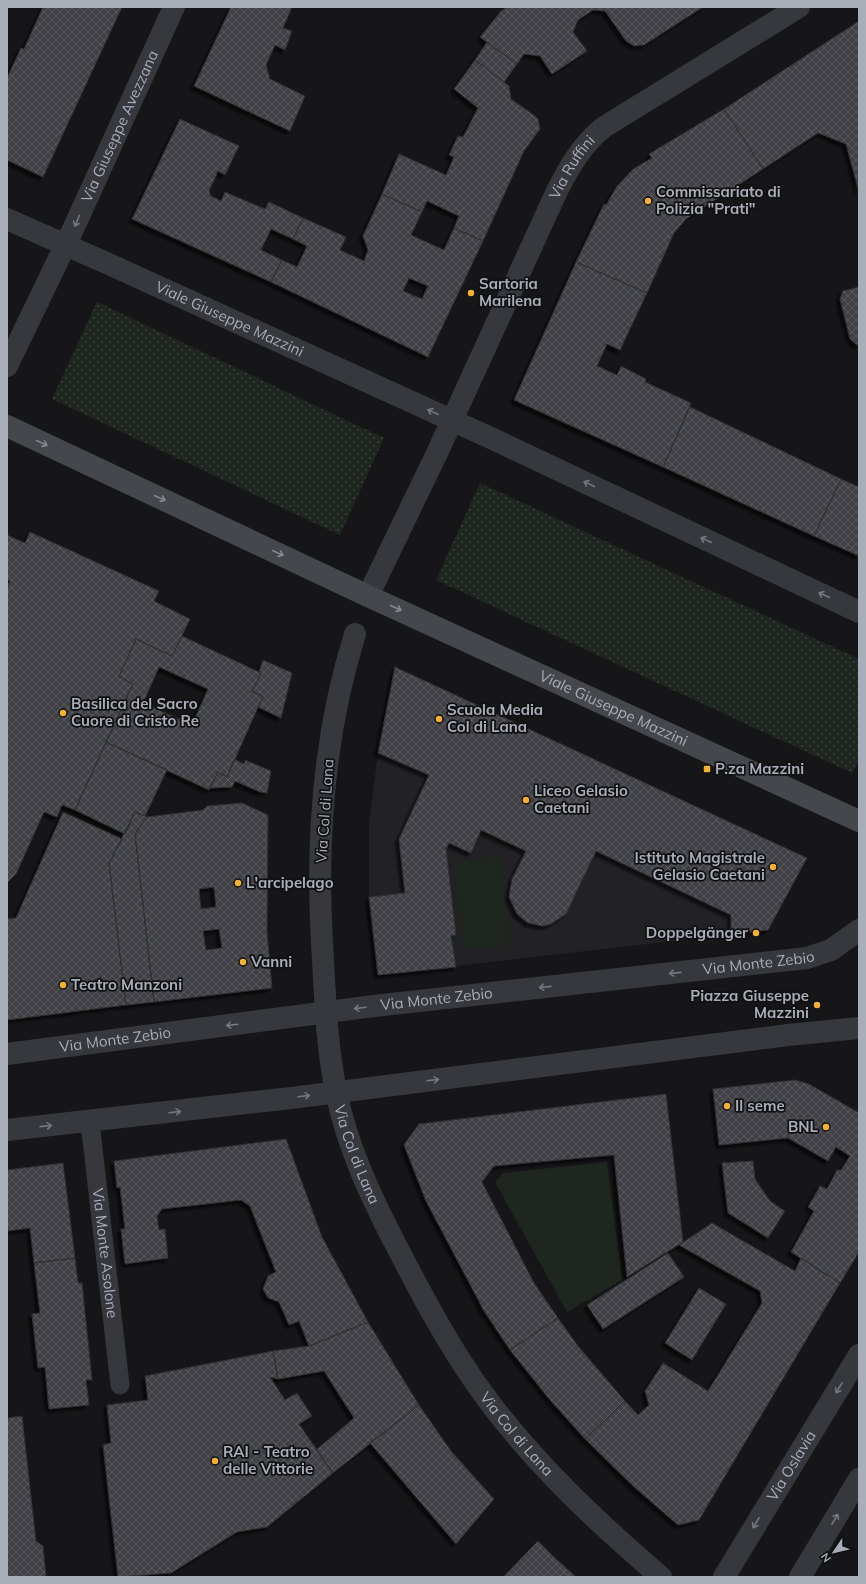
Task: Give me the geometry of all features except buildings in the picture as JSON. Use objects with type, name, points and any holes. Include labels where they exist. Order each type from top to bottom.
[{"type":"main road","name":"Viale Giuseppe Mazzini","points":[[7,426],[368,596],[859,821]]},
{"type":"street","name":"Via Giuseppe Avezzana","points":[[7,366],[66,245],[174,7]]},
{"type":"street","name":"Via Ruffini","points":[[452,421],[565,175],[588,142],[604,126],[799,7]]},
{"type":"street","name":"Viale Giuseppe Mazzini","points":[[7,220],[66,245],[452,421],[859,612]]},
{"type":"street","points":[[368,596],[452,421]]},
{"type":"street","name":"Via Col di Lana","points":[[355,634],[339,693],[331,738],[324,797],[321,840],[320,907],[327,1012],[336,1092],[358,1166],[426,1304],[458,1357],[487,1399],[524,1444],[569,1494],[617,1540],[661,1577]]},
{"type":"street","name":"Via Monte Zebio","points":[[7,1054],[327,1012],[807,958],[831,950],[859,930]]},
{"type":"street","points":[[7,1130],[90,1122],[788,1035],[859,1028]]},
{"type":"street","name":"Via Oslavia","points":[[724,1577],[859,1355]]},
{"type":"street","points":[[800,1577],[859,1479]]},
{"type":"lane","name":"Via Monte Asolone","points":[[90,1122],[120,1385]]},
{"type":"shaded area","points":[[97,302],[384,438],[340,535],[52,399]]},
{"type":"shaded area","points":[[480,483],[859,659],[859,760],[852,773],[436,580]]},
{"type":"shaded area","name":"Liceo Gelasio Caetani","points":[[395,667],[807,858],[768,930],[378,975],[369,897],[369,823],[378,753]]},
{"type":"shaded area","points":[[500,856],[511,945],[464,950],[453,862]]},
{"type":"shaded area","points":[[607,1162],[622,1280],[567,1312],[495,1182],[503,1173]]},
{"type":"place","name":"Commissariato di Polizia \"Prati\"","points":[[648,201]]},
{"type":"place","name":"Sartoria Marilena","points":[[471,293]]},
{"type":"place","name":"Basilica del Sacro Cuore di Cristo Re","points":[[63,713]]},
{"type":"place","name":"Scuola Media Col di Lana","points":[[439,719]]},
{"type":"place","name":"P.za Mazzini","points":[[707,769]]},
{"type":"place","name":"Liceo Gelasio Caetani","points":[[526,800]]},
{"type":"place","name":"Istituto Magistrale Gelasio Caetani","points":[[773,867]]},
{"type":"place","name":"L'arcipelago","points":[[238,883]]},
{"type":"place","name":"Doppelgänger","points":[[756,933]]},
{"type":"place","name":"Vanni","points":[[243,962]]},
{"type":"place","name":"Teatro Manzoni","points":[[63,985]]},
{"type":"place","name":"Piazza Giuseppe Mazzini","points":[[817,1005]]},
{"type":"place","name":"Il seme","points":[[727,1106]]},
{"type":"place","name":"BNL","points":[[826,1127]]},
{"type":"place","name":"RAI - Teatro delle Vittorie","points":[[215,1461]]}]
